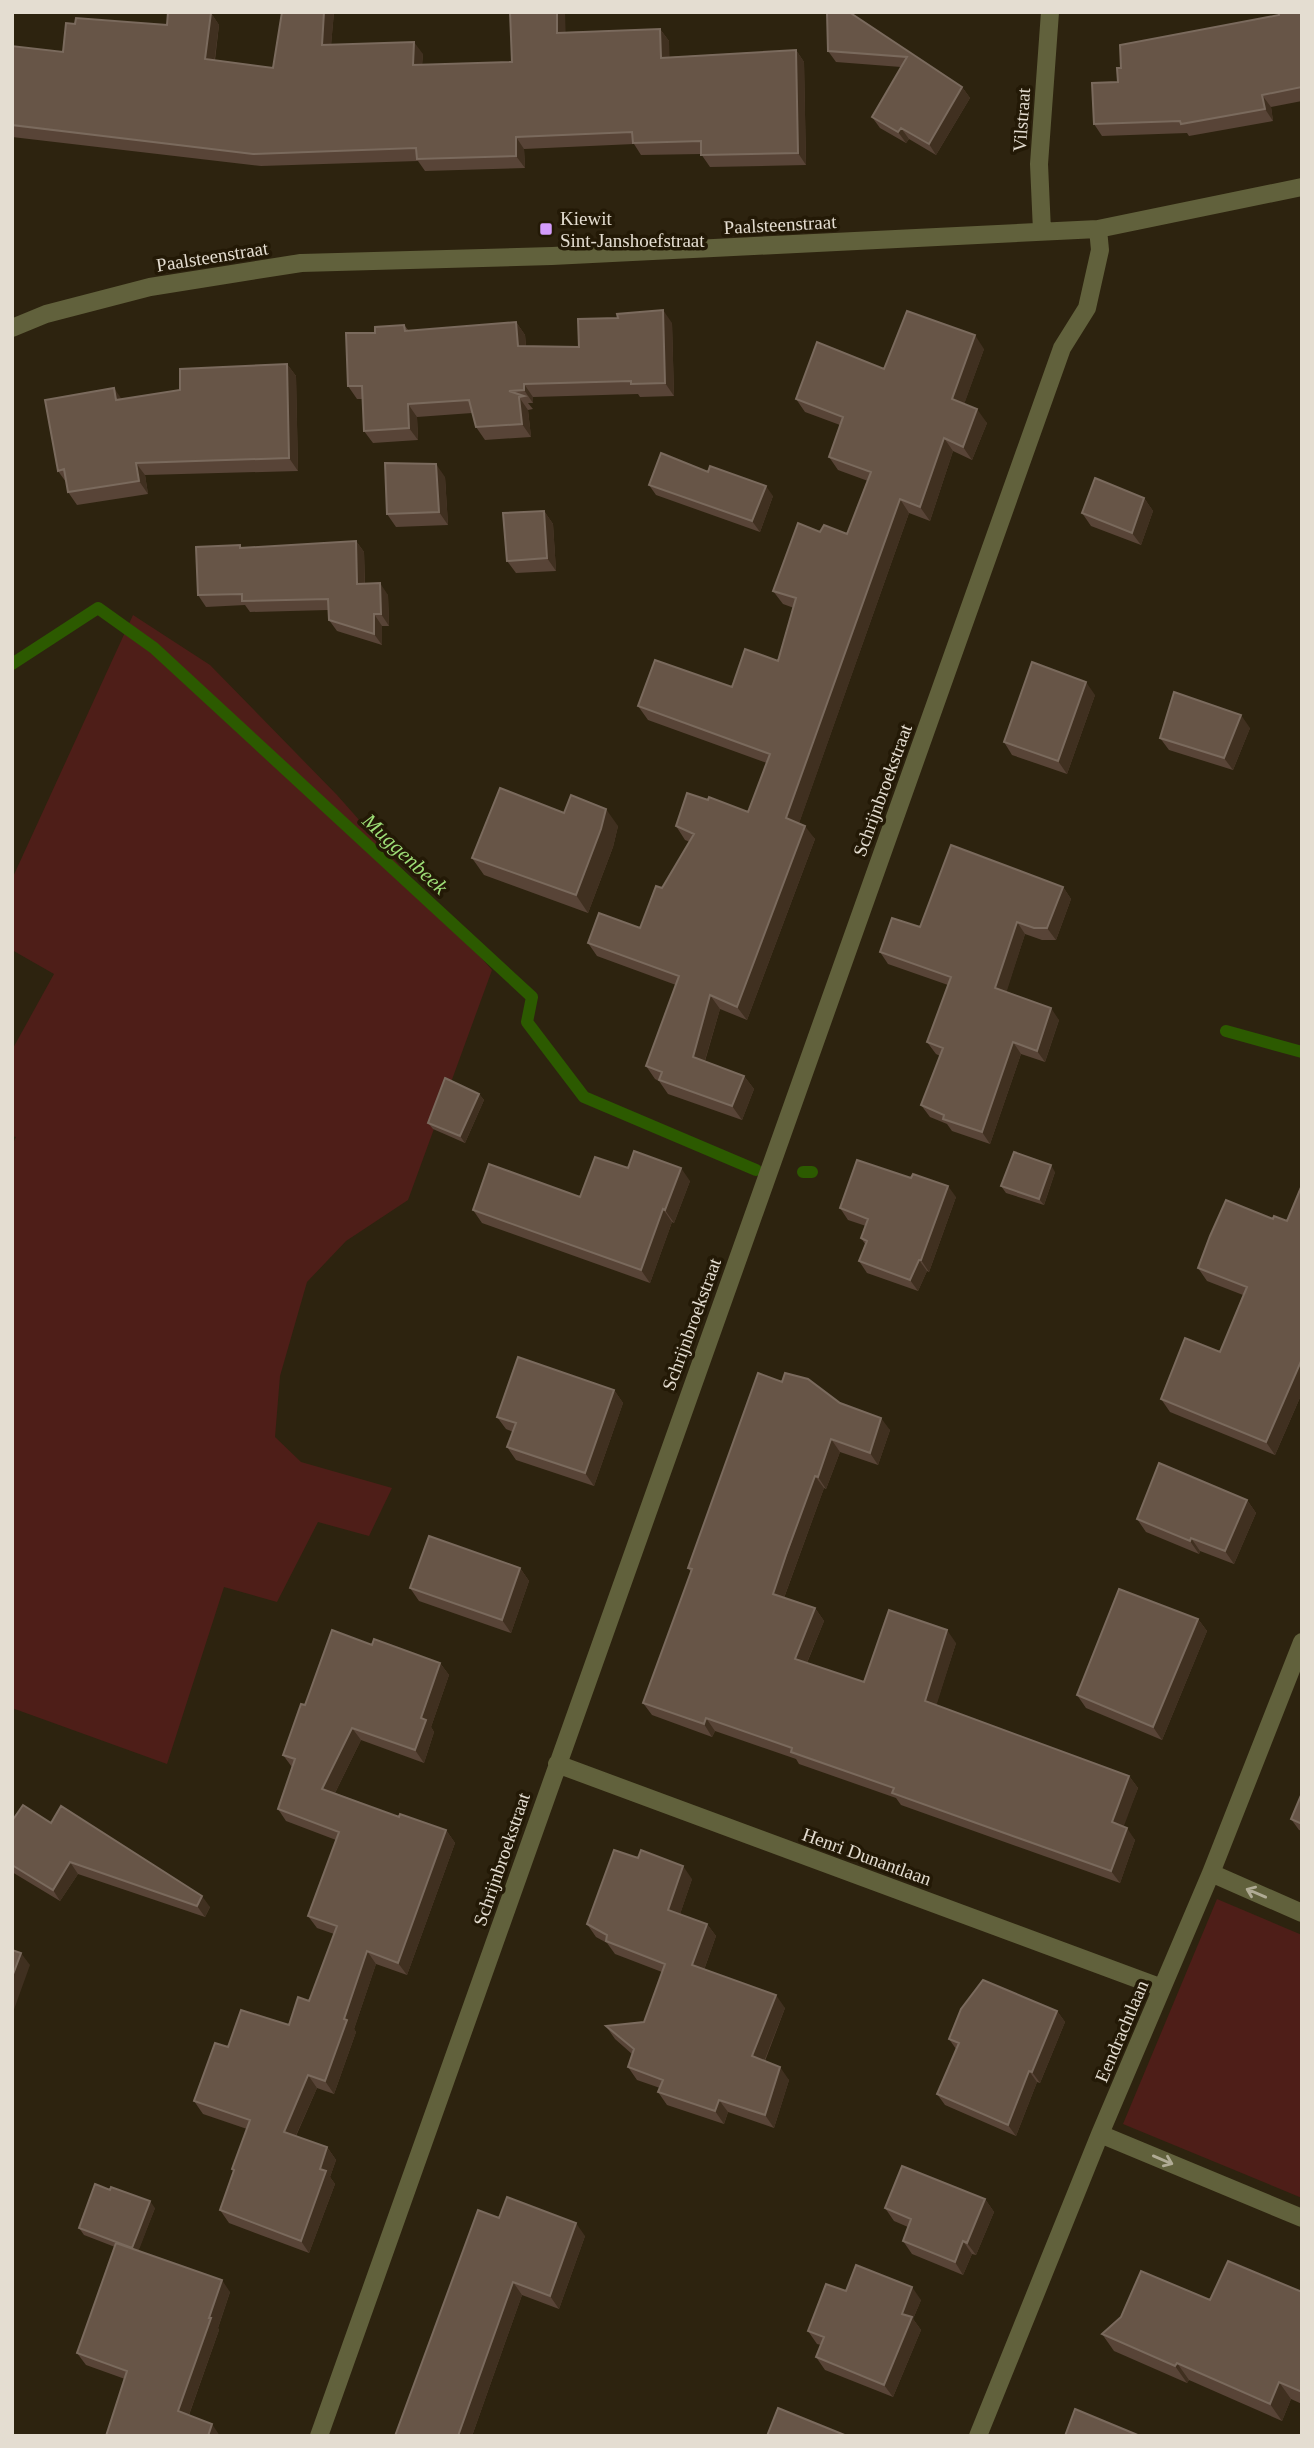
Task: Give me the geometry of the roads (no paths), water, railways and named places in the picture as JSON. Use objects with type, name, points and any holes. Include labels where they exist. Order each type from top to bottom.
[{"type":"street","name":"Vilstraat","points":[[1042,231],[1039,164],[1050,12]]},
{"type":"street","name":"Paalsteenstraat","points":[[12,328],[47,314],[150,287],[301,263],[552,256],[1098,229],[1302,187]]},
{"type":"street","name":"Schrijnbroekstraat","points":[[319,2436],[1062,348],[1087,308],[1100,250],[1098,229]]},
{"type":"street","name":"Eendrachtlaan","points":[[978,2436],[1100,2134],[1211,1873],[1302,1642]]},
{"type":"street","name":"Henri Dunantlaan","points":[[557,1764],[1162,1988]]},
{"type":"street","points":[[1211,1873],[1302,1913]]},
{"type":"street","points":[[1100,2134],[1302,2218]]},
{"type":"waterway","name":"Muggenbeek","points":[[12,664],[98,608],[154,648],[532,997],[527,1022],[584,1097],[756,1170]]},
{"type":"waterway","name":"Muggenbeek","points":[[1226,1031],[1302,1052]]},
{"type":"waterway","name":"Muggenbeek","points":[[803,1172],[812,1172]]},
{"type":"place","name":"Kiewit Sint-Janshoefstraat","points":[[546,229]]}]
